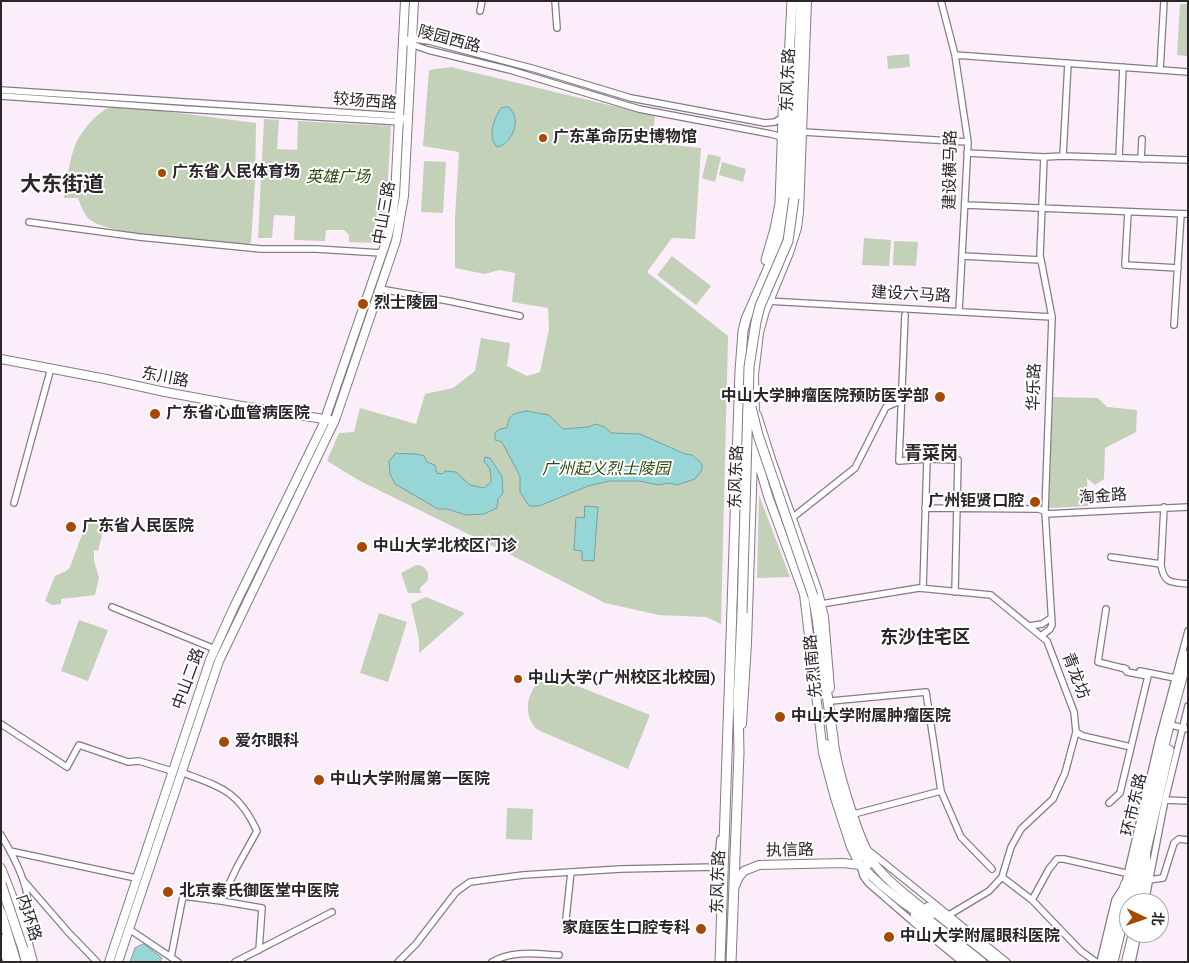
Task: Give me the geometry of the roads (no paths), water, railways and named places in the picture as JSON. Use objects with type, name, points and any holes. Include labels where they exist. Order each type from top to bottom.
[{"type":"highway","name":"东风东路","points":[[720,962],[736,446],[736,355],[738,330],[744,309],[765,264],[780,204],[784,90],[789,60],[792,1]]},
{"type":"highway","name":"东风东路","points":[[748,393],[749,367],[756,322],[760,306],[788,241],[794,198],[801,1]]},
{"type":"highway","name":"东风东路","points":[[736,446],[743,331],[749,312],[772,260],[784,218],[791,90],[789,60]]},
{"type":"highway","points":[[748,393],[758,435],[813,596],[818,618],[833,739]]},
{"type":"highway","points":[[739,752],[738,704],[748,393]]},
{"type":"highway","name":"环市东路","points":[[1109,959],[1133,877],[1188,655]]},
{"type":"highway","name":"环市东路","points":[[1133,893],[1133,877],[1150,853],[1182,728],[1188,678]]},
{"type":"highway","name":"东风东路","points":[[731,962],[739,752]]},
{"type":"highway","name":"内环路","points":[[2,881],[26,962]]},
{"type":"highway","points":[[1,913],[16,962]]},
{"type":"highway","name":"内环路","points":[[1,942],[7,962]]},
{"type":"highway","points":[[1126,961],[1127,943]]},
{"type":"main road","name":"中山三路","points":[[325,419],[382,253],[394,211],[405,1]]},
{"type":"main road","name":"中山三路","points":[[334,420],[396,241],[402,216],[414,1]]},
{"type":"main road","name":"东风东路","points":[[739,752],[747,642],[753,443],[756,409],[754,386],[755,351],[760,324],[786,262],[797,228],[801,196],[807,1]]},
{"type":"main road","name":"东川路","points":[[1,359],[165,392],[334,420]]},
{"type":"main road","name":"先烈南路","points":[[740,383],[753,443],[771,502],[804,594],[823,753],[831,785],[851,846],[860,865],[902,902],[919,912]]},
{"type":"main road","name":"先烈南路","points":[[756,409],[822,604],[826,632],[833,739],[842,778],[867,850],[877,867],[982,962]]},
{"type":"main road","name":"中山二路","points":[[109,962],[172,771],[215,649],[325,419]]},
{"type":"main road","name":"中山二路","points":[[118,962],[219,661],[334,420]]},
{"type":"main road","points":[[771,502],[773,496],[780,494],[784,496]]},
{"type":"main road","name":"先烈南路","points":[[817,708],[834,775],[864,857],[878,876],[919,912],[989,962]]},
{"type":"main road","points":[[1141,893],[1150,853]]},
{"type":"main road","name":"执信路","points":[[734,890],[741,873],[747,868],[759,865],[843,863],[860,865]]},
{"type":"main road","points":[[1,868],[2,881],[12,893],[33,962]]},
{"type":"main road","points":[[1109,959],[1125,884],[1133,877]]},
{"type":"main road","points":[[911,899],[930,909],[997,962]]},
{"type":"main road","points":[[902,902],[972,962]]},
{"type":"main road","points":[[1,904],[13,922],[22,922]]},
{"type":"main road","points":[[1,908],[20,962]]},
{"type":"main road","points":[[9,927],[1,942],[29,946]]},
{"type":"main road","points":[[1126,961],[1130,943]]},
{"type":"street","points":[[480,11],[482,1]]},
{"type":"street","points":[[555,1],[557,28]]},
{"type":"street","name":"建设横马路","points":[[940,1],[955,55],[968,142],[959,311]]},
{"type":"street","points":[[1160,70],[1164,1]]},
{"type":"street","name":"陵园西路","points":[[402,40],[510,70],[638,109],[766,133],[778,136],[783,141]]},
{"type":"street","name":"陵园西路","points":[[412,42],[429,41],[635,98],[767,123]]},
{"type":"street","points":[[955,55],[1188,72]]},
{"type":"street","points":[[1063,156],[1068,63]]},
{"type":"street","points":[[1119,158],[1123,68]]},
{"type":"street","name":"较场西路","points":[[1,90],[408,120]]},
{"type":"street","name":"较场西路","points":[[1,96],[398,119]]},
{"type":"street","points":[[635,98],[638,109]]},
{"type":"street","points":[[766,133],[769,129],[767,123],[779,121],[784,117]]},
{"type":"street","points":[[803,132],[968,142]]},
{"type":"street","points":[[1140,159],[1142,139]]},
{"type":"street","points":[[967,153],[1044,157],[1188,160]]},
{"type":"street","name":"华乐路","points":[[1044,157],[1040,255],[1052,317],[1045,512],[1051,618]]},
{"type":"street","points":[[965,205],[1185,214],[1178,268],[1174,325]]},
{"type":"street","points":[[1128,212],[1125,265],[1178,268]]},
{"type":"street","points":[[29,222],[139,237],[261,249],[316,249],[382,253]]},
{"type":"street","points":[[962,256],[1041,260]]},
{"type":"street","points":[[380,289],[520,316]]},
{"type":"street","points":[[749,312],[754,306],[769,300]]},
{"type":"street","name":"建设六马路","points":[[769,300],[1052,317]]},
{"type":"street","points":[[905,315],[899,461],[927,459],[958,460],[955,592]]},
{"type":"street","points":[[14,503],[50,368]]},
{"type":"street","points":[[792,518],[855,468],[886,407],[900,401]]},
{"type":"street","points":[[923,588],[927,459]]},
{"type":"street","points":[[1164,507],[1163,575],[1166,580],[1174,583],[1188,584]]},
{"type":"street","name":"淘金路","points":[[926,508],[1038,509],[1045,512],[1188,507]]},
{"type":"street","points":[[1111,557],[1162,564]]},
{"type":"street","name":"青龙坊","points":[[822,604],[923,588],[991,595],[1047,641],[1074,712],[1076,732],[1065,773],[1053,799],[1021,829],[1011,847],[1002,877],[989,891],[949,915]]},
{"type":"street","points":[[112,607],[215,649]]},
{"type":"street","points":[[1106,609],[1098,662],[1175,678]]},
{"type":"street","points":[[1030,626],[1042,624],[1051,618]]},
{"type":"street","points":[[1041,636],[1050,629],[1051,618]]},
{"type":"street","points":[[224,628],[232,631]]},
{"type":"street","points":[[1133,877],[1175,678],[1188,631]]},
{"type":"street","points":[[1109,803],[1120,793],[1148,676],[1127,672],[1124,668]]},
{"type":"street","points":[[831,701],[926,692],[941,791],[961,837],[992,869]]},
{"type":"street","points":[[1,724],[67,767],[79,745],[128,762],[139,761],[172,771]]},
{"type":"street","points":[[1147,893],[1150,853],[1182,728]]},
{"type":"street","points":[[1076,732],[1083,736],[1131,747]]},
{"type":"street","points":[[181,772],[224,789],[234,797],[250,817],[257,831],[221,901]]},
{"type":"street","points":[[854,814],[941,791]]},
{"type":"street","points":[[1165,800],[1188,800]]},
{"type":"street","points":[[721,924],[716,886],[725,805]]},
{"type":"street","points":[[1,835],[22,880],[28,902],[27,914],[22,922]]},
{"type":"street","points":[[1149,880],[1163,878],[1174,843],[1179,840],[1188,840]]},
{"type":"street","points":[[867,850],[1007,962]]},
{"type":"street","points":[[10,852],[136,878]]},
{"type":"street","points":[[1032,900],[1048,869],[1057,860],[1064,859],[1133,877]]},
{"type":"street","points":[[860,865],[863,876],[868,883],[962,962]]},
{"type":"street","points":[[1133,877],[1147,866]]},
{"type":"street","points":[[1147,866],[1149,880]]},
{"type":"street","points":[[398,962],[416,944],[456,892],[466,884],[494,878],[571,872],[717,867]]},
{"type":"street","points":[[565,928],[571,872]]},
{"type":"street","points":[[1002,877],[1032,900],[1081,951],[1096,962]]},
{"type":"street","points":[[22,880],[97,962]]},
{"type":"street","points":[[1100,962],[1115,900],[1125,884]]},
{"type":"street","points":[[171,957],[183,896],[262,908],[259,950]]},
{"type":"street","points":[[235,962],[332,912]]},
{"type":"street","points":[[129,930],[178,962]]},
{"type":"street","points":[[1126,961],[1134,943]]},
{"type":"street","points":[[492,962],[500,957],[520,953],[558,955]]},
{"type":"place","name":"广东革命历史博物馆","points":[[543,138]]},
{"type":"place","name":"广东省人民体育场","points":[[162,173]]},
{"type":"place","name":"烈士陵园","points":[[363,304]]},
{"type":"place","name":"中山大学肿瘤医院预防医学部","points":[[940,397]]},
{"type":"place","name":"广东省心血管病医院","points":[[155,414]]},
{"type":"place","name":"广州钜贤口腔","points":[[1035,502]]},
{"type":"place","name":"广东省人民医院","points":[[71,527]]},
{"type":"place","name":"中山大学北校区门诊","points":[[362,547]]},
{"type":"place","name":"中山大学(广州校区北校园)","points":[[518,679]]},
{"type":"place","name":"中山大学附属肿瘤医院","points":[[780,717]]},
{"type":"place","name":"爱尔眼科","points":[[224,742]]},
{"type":"place","name":"中山大学附属第一医院","points":[[319,780]]},
{"type":"place","name":"北京秦氏御医堂中医院","points":[[168,892]]},
{"type":"place","name":"家庭医生口腔专科","points":[[701,929]]},
{"type":"place","name":"中山大学附属眼科医院","points":[[889,937]]},
{"type":"district","name":"大东街道","points":[[62,186]]},
{"type":"district","name":"青菜岗","points":[[931,454]]},
{"type":"district","name":"东沙住宅区","points":[[925,638]]},
{"type":"park label","name":"英雄广场","points":[[338,178]]},
{"type":"park label","name":"广州起义烈士陵园","points":[[606,470]]}]
